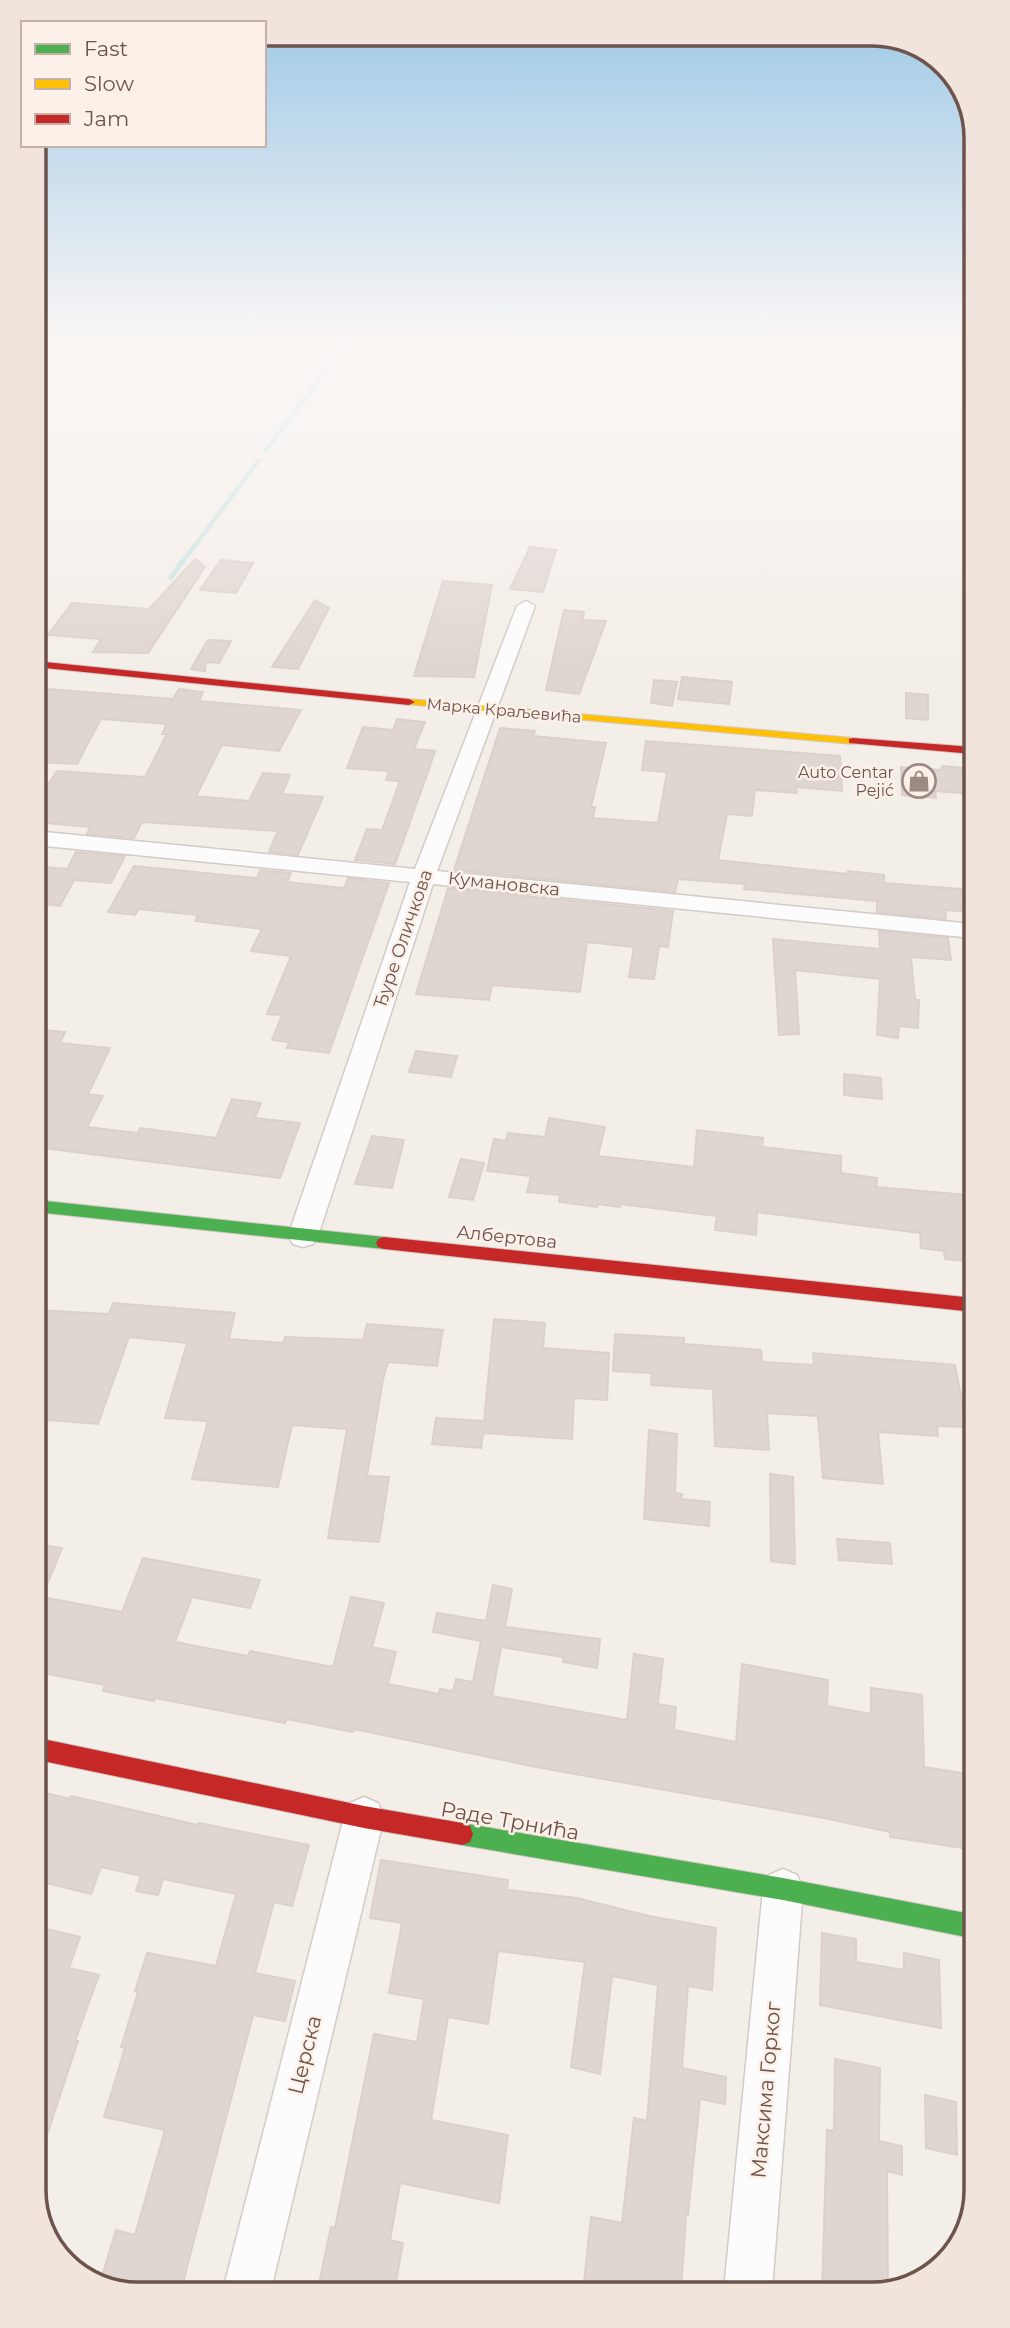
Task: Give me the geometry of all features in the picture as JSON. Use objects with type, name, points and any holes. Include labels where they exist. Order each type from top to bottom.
[{"type":"street","name":"Ђуре Оличкова","points":[[303,1236],[425,876],[526,606]]},
{"type":"street","name":"Марка Краљевића","points":[[46,665],[488,710],[964,750]]},
{"type":"street","name":"Кумановска","points":[[46,839],[964,929]]},
{"type":"street","name":"Албертова","points":[[45,1207],[964,1304]]},
{"type":"street","name":"Раде Трнића","points":[[45,1751],[364,1817],[783,1889],[964,1925]]},
{"type":"street","name":"Церска","points":[[249,2282],[364,1817]]},
{"type":"street","name":"Максима Горког","points":[[749,2282],[783,1889]]},
{"type":"building","points":[[530,547],[556,550],[543,592],[510,589]]},
{"type":"building","points":[[195,559],[205,567],[148,653],[93,652],[101,639],[48,635],[72,603],[149,609]]},
{"type":"building","points":[[221,560],[253,563],[236,593],[200,590]]},
{"type":"building","points":[[443,581],[492,585],[474,677],[414,676]]},
{"type":"building","points":[[315,600],[329,608],[298,669],[272,667]]},
{"type":"building","points":[[564,610],[584,612],[583,620],[606,621],[579,694],[546,690]]},
{"type":"building","points":[[208,640],[231,641],[219,663],[206,662],[205,671],[191,669]]},
{"type":"building","points":[[682,677],[732,682],[729,704],[678,699]]},
{"type":"building","points":[[654,680],[677,682],[672,706],[651,703]]},
{"type":"building","points":[[46,689],[173,699],[179,689],[203,692],[199,701],[301,710],[279,751],[222,745],[196,796],[249,801],[263,773],[290,775],[282,794],[323,797],[298,855],[269,852],[278,831],[142,822],[134,838],[87,834],[90,827],[46,823],[46,788],[57,771],[145,777],[167,734],[162,734],[167,724],[101,719],[77,764],[46,763]]},
{"type":"building","points":[[906,693],[928,695],[928,720],[906,718]]},
{"type":"building","points":[[397,719],[425,722],[414,749],[435,751],[395,864],[355,860],[367,829],[382,830],[400,781],[386,780],[389,771],[347,768],[363,727],[393,730]]},
{"type":"building","points":[[500,728],[535,731],[533,736],[606,743],[591,807],[595,807],[593,818],[658,823],[667,772],[642,770],[646,741],[840,756],[842,791],[796,787],[797,793],[755,790],[752,816],[727,814],[718,860],[848,874],[848,871],[884,875],[884,883],[964,889],[964,911],[945,910],[946,919],[877,912],[877,901],[744,889],[745,884],[678,879],[675,892],[454,870]]},
{"type":"building","points":[[942,766],[964,768],[964,793],[935,791],[936,798],[902,795],[901,767],[942,770]]},
{"type":"building","points":[[76,852],[125,856],[111,883],[74,880],[60,906],[46,904],[46,867],[67,869]]},
{"type":"building","points":[[134,866],[257,878],[260,870],[291,873],[287,882],[344,888],[348,878],[389,883],[329,1053],[287,1048],[289,1042],[272,1040],[282,1015],[267,1014],[291,956],[251,951],[262,929],[195,921],[198,915],[139,909],[135,915],[108,912]]},
{"type":"building","points":[[448,888],[673,911],[668,947],[659,946],[654,979],[629,977],[634,947],[587,942],[580,992],[492,985],[489,1000],[416,994]]},
{"type":"building","points":[[879,931],[948,938],[951,960],[911,957],[915,1000],[919,1000],[918,1028],[899,1026],[898,1038],[877,1035],[880,979],[795,970],[799,1034],[779,1035],[773,939],[880,949]]},
{"type":"building","points":[[46,1030],[65,1032],[60,1043],[110,1048],[88,1094],[103,1096],[87,1127],[138,1133],[140,1128],[216,1138],[232,1099],[261,1103],[255,1118],[300,1123],[280,1178],[46,1148]]},
{"type":"building","points":[[416,1051],[457,1056],[451,1077],[409,1072]]},
{"type":"building","points":[[844,1074],[881,1078],[882,1099],[844,1095]]},
{"type":"building","points":[[549,1118],[605,1127],[598,1156],[694,1167],[697,1130],[763,1138],[762,1147],[841,1156],[841,1173],[877,1178],[876,1187],[964,1195],[964,1261],[945,1259],[944,1251],[921,1248],[920,1233],[757,1212],[756,1235],[715,1230],[717,1216],[620,1204],[620,1207],[598,1204],[597,1207],[559,1202],[560,1195],[527,1192],[531,1176],[487,1171],[494,1139],[506,1141],[508,1133],[545,1137]]},
{"type":"building","points":[[372,1136],[404,1140],[392,1188],[355,1184]]},
{"type":"building","points":[[461,1159],[484,1163],[473,1200],[449,1197]]},
{"type":"building","points":[[113,1303],[235,1313],[229,1339],[283,1343],[285,1337],[363,1340],[367,1324],[443,1330],[437,1366],[388,1362],[367,1476],[389,1477],[379,1542],[328,1538],[347,1429],[292,1425],[278,1487],[192,1479],[208,1421],[165,1418],[187,1343],[129,1337],[98,1424],[45,1420],[45,1310],[109,1314]]},
{"type":"building","points":[[494,1319],[545,1323],[543,1348],[609,1353],[607,1400],[574,1398],[572,1439],[483,1433],[481,1448],[432,1444],[436,1418],[484,1421]]},
{"type":"building","points":[[615,1334],[684,1338],[684,1344],[761,1350],[762,1362],[814,1365],[813,1353],[955,1365],[964,1412],[964,1427],[937,1426],[938,1436],[878,1432],[883,1484],[823,1478],[818,1416],[767,1413],[769,1450],[715,1446],[713,1389],[651,1385],[652,1373],[613,1371]]},
{"type":"building","points":[[649,1430],[677,1434],[675,1493],[682,1494],[681,1499],[710,1502],[709,1526],[644,1519]]},
{"type":"building","points":[[770,1474],[793,1477],[795,1564],[771,1561]]},
{"type":"building","points":[[837,1539],[890,1543],[892,1564],[839,1560]]},
{"type":"building","points":[[45,1545],[62,1548],[45,1589]]},
{"type":"building","points":[[143,1558],[260,1580],[250,1608],[192,1597],[175,1642],[248,1656],[250,1651],[333,1667],[351,1597],[384,1603],[372,1647],[396,1652],[388,1684],[439,1694],[440,1689],[453,1691],[456,1679],[473,1682],[481,1641],[433,1632],[437,1613],[486,1621],[493,1585],[512,1589],[505,1627],[600,1639],[597,1668],[563,1662],[563,1657],[501,1647],[492,1696],[627,1720],[634,1654],[663,1659],[658,1704],[676,1707],[674,1730],[736,1742],[742,1664],[828,1680],[827,1706],[871,1714],[871,1688],[922,1695],[924,1767],[964,1773],[964,1848],[890,1837],[890,1832],[824,1818],[541,1768],[354,1729],[353,1732],[287,1719],[285,1723],[155,1698],[154,1701],[103,1691],[105,1685],[45,1674],[45,1598],[122,1612]]},
{"type":"building","points":[[45,1793],[309,1845],[292,1906],[274,1902],[255,1973],[295,1981],[285,2021],[253,2015],[183,2282],[131,2282],[102,2275],[116,2230],[135,2235],[165,2130],[104,2117],[125,2048],[121,2047],[147,1953],[216,1966],[236,1894],[163,1879],[158,1895],[136,1891],[141,1876],[101,1867],[91,1894],[45,1883]]},
{"type":"building","points":[[381,1860],[508,1880],[507,1890],[577,1898],[649,1916],[716,1928],[712,1990],[688,1986],[682,2068],[726,2077],[725,2104],[700,2099],[686,2215],[682,2282],[584,2282],[591,2217],[622,2223],[634,2118],[647,2121],[658,1985],[612,1976],[600,2074],[571,2067],[585,1962],[498,1951],[488,2024],[448,2017],[431,2120],[508,2135],[499,2203],[400,2183],[390,2240],[403,2243],[396,2282],[319,2282],[331,2227],[335,2228],[374,2034],[417,2042],[424,1999],[389,1993],[402,1923],[370,1918]]},
{"type":"building","points":[[45,1929],[80,1937],[69,1968],[99,1975],[75,2041],[78,2041],[45,2141]]},
{"type":"building","points":[[822,1933],[856,1939],[856,1962],[904,1970],[904,1953],[939,1960],[941,2028],[820,2005]]},
{"type":"building","points":[[835,2059],[880,2068],[879,2141],[902,2146],[902,2175],[887,2171],[888,2281],[822,2282],[827,2130],[834,2131]]},
{"type":"building","points":[[925,2095],[956,2102],[957,2155],[926,2148]]},
{"type":"waterway","points":[[181,564],[259,460]]},
{"type":"waterway","points":[[171,577],[182,562]]},
{"type":"traffic: fast","points":[[45,1207],[384,1243]]},
{"type":"traffic: fast","points":[[462,1834],[783,1889],[964,1925]]},
{"type":"traffic: slow","points":[[409,702],[853,741]]},
{"type":"traffic: jam","points":[[46,665],[409,702]]},
{"type":"traffic: jam","points":[[853,741],[964,750]]},
{"type":"traffic: jam","points":[[384,1243],[964,1304]]},
{"type":"traffic: jam","points":[[45,1751],[364,1817],[462,1834]]},
{"type":"place","name":"Auto Centar Pejić","points":[[919,781]]}]
